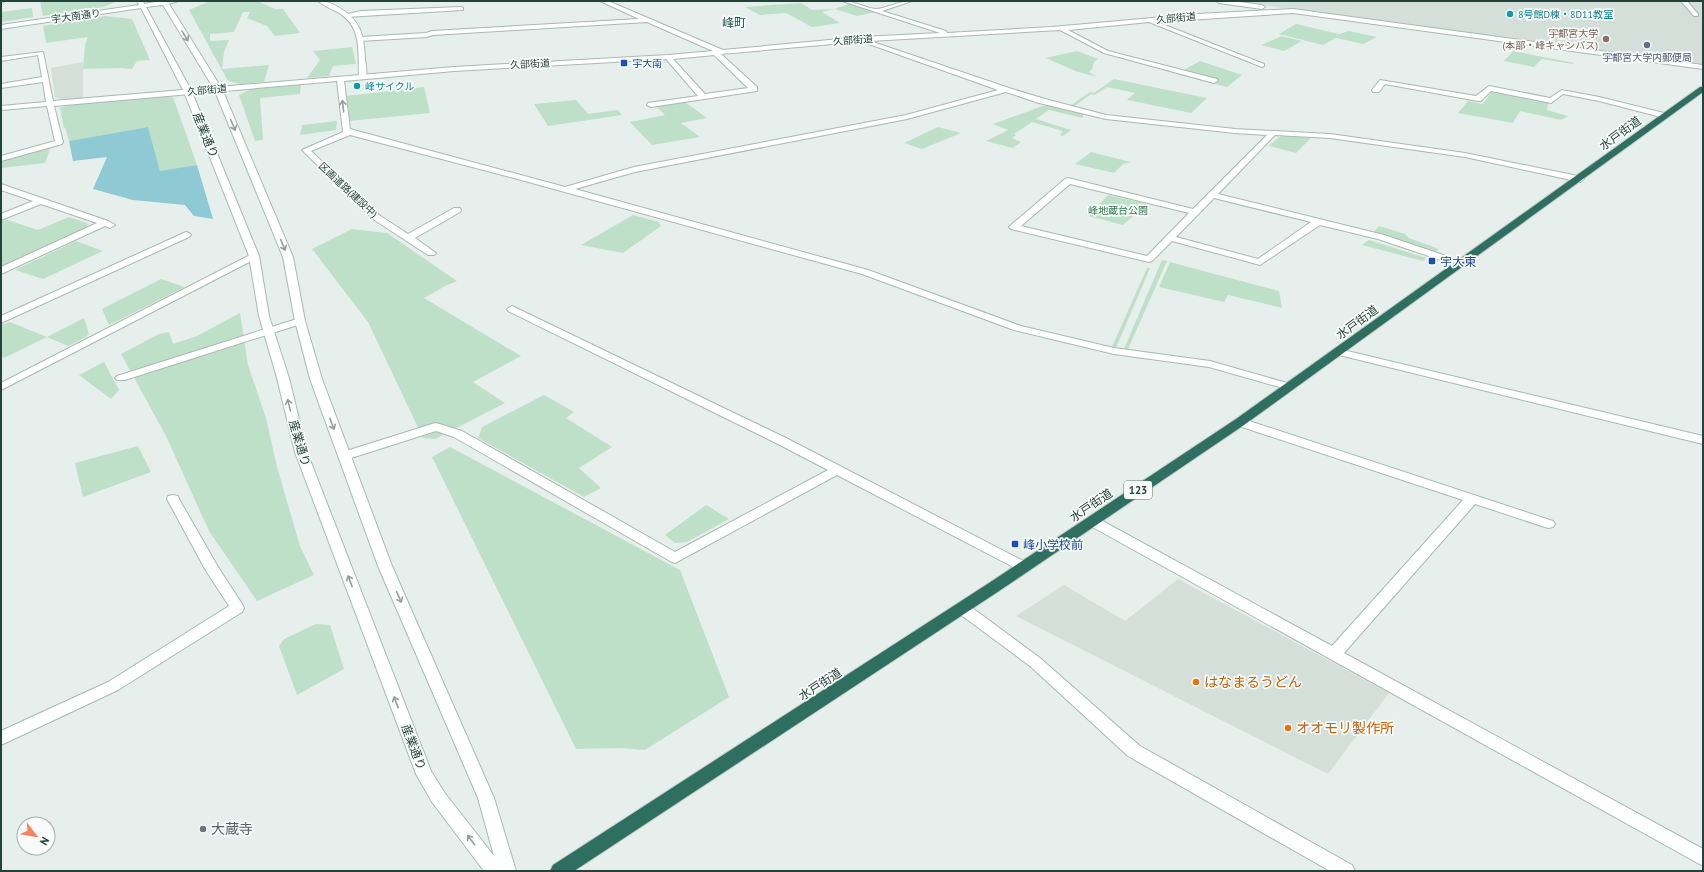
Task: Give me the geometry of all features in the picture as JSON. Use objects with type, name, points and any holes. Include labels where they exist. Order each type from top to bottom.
[{"type":"highway","name":"水戸街道","points":[[559,871],[962,608],[1240,422],[1580,179],[1703,89]]},
{"type":"street","name":"宇大南通り","points":[[1,26],[141,4],[175,1]]},
{"type":"street","points":[[321,1],[346,15],[356,25],[360,39],[363,76]]},
{"type":"street","points":[[603,1],[720,52],[754,89],[651,105]]},
{"type":"street","points":[[845,1],[951,34]]},
{"type":"street","points":[[877,10],[909,1]]},
{"type":"street","points":[[1219,1],[1293,11]]},
{"type":"street","points":[[1684,1],[1696,15]]},
{"type":"street","points":[[164,2],[218,89],[288,257],[300,321],[316,379],[385,566],[486,798],[507,871]]},
{"type":"street","name":"産業通り","points":[[141,4],[188,92],[254,256],[264,316],[283,378],[301,452],[424,774],[438,797],[495,871]]},
{"type":"street","points":[[346,15],[361,12],[461,9]]},
{"type":"street","name":"久部街道","points":[[1,108],[518,64],[668,57],[862,40],[1062,29],[1197,16],[1293,11],[1703,67]]},
{"type":"street","points":[[360,39],[427,35],[432,33],[648,20]]},
{"type":"street","points":[[1150,21],[1262,65]]},
{"type":"street","points":[[1062,29],[1106,52],[1214,81]]},
{"type":"street","points":[[862,40],[1006,90],[1042,101],[1106,117],[1272,133],[1330,136],[1465,155],[1580,179]]},
{"type":"street","points":[[1,59],[41,53],[45,79],[59,142],[1,159]]},
{"type":"street","points":[[668,57],[703,97]]},
{"type":"street","points":[[340,78],[346,130],[349,132],[565,189],[865,272],[1018,328],[1114,351],[1210,364],[1290,387]]},
{"type":"street","points":[[1,86],[45,79]]},
{"type":"street","points":[[1376,90],[1383,82],[1478,99],[1489,88],[1551,101],[1562,92],[1599,99],[1665,116]]},
{"type":"street","points":[[565,189],[634,170],[907,117],[1006,90]]},
{"type":"street","name":"区画道路(建設中)","points":[[349,132],[306,150],[376,217],[430,253]]},
{"type":"street","points":[[1195,212],[1068,181],[1014,227],[1149,260],[1272,133]]},
{"type":"street","points":[[1,271],[107,224],[3,189]]},
{"type":"street","points":[[1212,195],[1381,237],[1461,264]]},
{"type":"street","points":[[1,217],[41,201]]},
{"type":"street","points":[[408,238],[457,210]]},
{"type":"street","points":[[1170,238],[1260,262],[1318,222]]},
{"type":"street","points":[[1,320],[186,235]]},
{"type":"street","points":[[1,387],[254,256]]},
{"type":"street","points":[[512,309],[782,441],[1024,567]]},
{"type":"street","points":[[121,378],[300,321]]},
{"type":"street","points":[[1339,352],[1703,440]]},
{"type":"street","points":[[1240,422],[1548,524]]},
{"type":"street","points":[[344,456],[436,427],[458,434],[675,558],[837,470]]},
{"type":"street","points":[[1,738],[113,686],[237,608],[212,569],[173,499]]},
{"type":"street","points":[[1334,654],[1472,499]]},
{"type":"street","points":[[1092,521],[1703,858]]},
{"type":"street","points":[[962,608],[1034,662],[1134,751],[1346,871]]},
{"type":"shaded area","name":"宇都宮大学 (本部・峰キャンパス)","points":[[1232,1],[1703,1],[1703,64],[1702,65]]},
{"type":"shaded area","points":[[83,62],[83,98],[64,100],[55,97],[51,68]]},
{"type":"shaded area","points":[[1178,579],[1389,693],[1328,774],[1016,616],[1064,585],[1125,621]]},
{"type":"green space","points":[[40,1],[118,1],[103,7],[43,16]]},
{"type":"green space","points":[[210,1],[257,1],[275,9],[283,9],[300,33],[275,36],[267,26],[247,18],[250,12],[243,12],[234,32],[210,34],[210,41],[229,40],[224,52],[222,69],[269,65],[264,82],[240,84],[228,81],[189,10]]},
{"type":"green space","points":[[801,3],[812,10],[834,9],[849,4],[876,12],[857,16],[835,9],[822,12],[840,23],[812,27],[786,13],[760,15],[745,7]]},
{"type":"green space","points":[[32,8],[33,17],[1,22],[1,12]]},
{"type":"green space","points":[[105,16],[132,19],[150,60],[137,61],[132,69],[83,69],[85,45],[88,37],[46,43],[43,26]]},
{"type":"green space","points":[[1296,24],[1339,34],[1349,31],[1377,37],[1363,44],[1336,38],[1323,45],[1279,34]]},
{"type":"green space","points":[[1282,36],[1302,41],[1284,51],[1261,45]]},
{"type":"green space","points":[[352,47],[356,64],[333,66],[329,76],[307,78],[320,60],[313,51]]},
{"type":"green space","points":[[1077,51],[1098,59],[1094,62],[1092,69],[1089,72],[1097,77],[1075,71],[1046,58]]},
{"type":"green space","points":[[1513,51],[1574,63],[1572,64],[1542,59],[1534,67],[1504,61]]},
{"type":"green space","points":[[1200,61],[1242,75],[1227,87],[1176,74]]},
{"type":"green space","points":[[1114,79],[1207,98],[1191,113],[1127,100],[1135,93],[1107,87],[1095,95],[1091,94],[1072,108],[1068,107],[1090,92],[1094,93]]},
{"type":"green space","points":[[301,85],[300,94],[260,98],[263,140],[255,141],[239,95],[251,89]]},
{"type":"green space","points":[[424,87],[430,113],[349,121],[346,96]]},
{"type":"green space","points":[[1492,91],[1549,101],[1547,110],[1568,116],[1561,120],[1520,111],[1513,123],[1458,113],[1468,101],[1483,104]]},
{"type":"green space","points":[[164,96],[173,97],[197,165],[160,172],[148,127],[69,141],[65,127],[64,129],[60,108],[69,105]]},
{"type":"green space","points":[[576,100],[588,114],[618,110],[622,115],[548,126],[534,104]]},
{"type":"green space","points":[[682,100],[707,118],[681,123],[700,137],[652,145],[630,122],[665,115],[654,104]]},
{"type":"green space","points":[[1048,104],[1084,114],[1082,118],[1049,110],[1036,119],[1071,130],[1063,136],[1060,135],[1063,131],[1032,122],[1014,134],[1016,135],[1012,138],[1021,142],[1013,148],[986,141],[1008,130],[993,124]]},
{"type":"green space","points":[[337,121],[336,130],[300,135],[302,125]]},
{"type":"green space","points":[[938,127],[961,133],[922,149],[904,143]]},
{"type":"green space","points":[[1279,137],[1311,138],[1296,153],[1269,146]]},
{"type":"green space","points":[[50,149],[45,163],[1,168],[1,161],[32,151]]},
{"type":"green space","points":[[1091,152],[1131,162],[1123,164],[1114,173],[1075,164]]},
{"type":"green space","name":"峰地蔵台公園","points":[[1108,195],[1147,204],[1123,225],[1088,216]]},
{"type":"green space","points":[[633,215],[659,222],[661,226],[623,253],[581,245]]},
{"type":"green space","points":[[69,217],[87,223],[88,225],[85,228],[1,267],[1,221],[4,219],[38,230]]},
{"type":"green space","points":[[1379,226],[1405,234],[1409,238],[1439,249],[1435,253],[1373,233]]},
{"type":"green space","points":[[352,229],[387,233],[457,281],[424,298],[521,356],[473,382],[505,403],[435,439],[423,438],[368,322],[312,249]]},
{"type":"green space","points":[[1369,240],[1426,258],[1423,261],[1362,245]]},
{"type":"green space","points":[[76,241],[103,251],[43,279],[15,270]]},
{"type":"green space","points":[[1162,260],[1167,261],[1128,349],[1124,349]]},
{"type":"green space","points":[[1170,262],[1279,291],[1282,308],[1228,295],[1224,302],[1159,287]]},
{"type":"green space","points":[[1147,268],[1150,268],[1116,348],[1112,347]]},
{"type":"green space","points":[[161,279],[185,287],[109,325],[102,309]]},
{"type":"green space","points":[[240,313],[248,365],[266,418],[277,467],[300,546],[314,575],[257,601],[209,531],[166,436],[121,354],[159,334],[169,332],[173,344],[197,336]]},
{"type":"green space","points":[[84,318],[89,333],[86,337],[68,346],[47,337]]},
{"type":"green space","points":[[10,322],[47,337],[4,358],[1,356],[1,325]]},
{"type":"green space","points":[[104,362],[119,390],[111,399],[79,375]]},
{"type":"green space","points":[[544,395],[574,412],[566,418],[612,447],[579,468],[601,488],[584,497],[478,438],[482,427]]},
{"type":"green space","points":[[138,446],[151,472],[83,497],[75,463]]},
{"type":"green space","points":[[450,447],[680,570],[729,697],[645,750],[620,748],[576,749],[432,457]]},
{"type":"green space","points":[[706,505],[729,519],[687,542],[675,543],[665,535]]},
{"type":"green space","points":[[316,624],[330,625],[344,669],[297,695],[279,646],[284,639]]},
{"type":"water","points":[[148,127],[160,171],[197,165],[213,219],[194,216],[185,205],[133,200],[93,189],[107,157],[73,161],[69,141]]},
{"type":"place","name":"8号館D棟・8D11教室","points":[[1510,14]]},
{"type":"place","name":"宇都宮大学 (本部・峰キャンパス)","points":[[1606,39]]},
{"type":"place","name":"宇都宮大学内郵便局","points":[[1647,45]]},
{"type":"place","name":"宇大南","points":[[624,63]]},
{"type":"place","name":"峰サイクル","points":[[357,86]]},
{"type":"place","name":"宇大東","points":[[1432,261]]},
{"type":"place","name":"峰小学校前","points":[[1015,544]]},
{"type":"place","name":"はなまるうどん","points":[[1196,682]]},
{"type":"place","name":"オオモリ製作所","points":[[1288,728]]},
{"type":"place","name":"大蔵寺","points":[[203,829]]},
{"type":"district","name":"峰町","points":[[734,22]]}]
